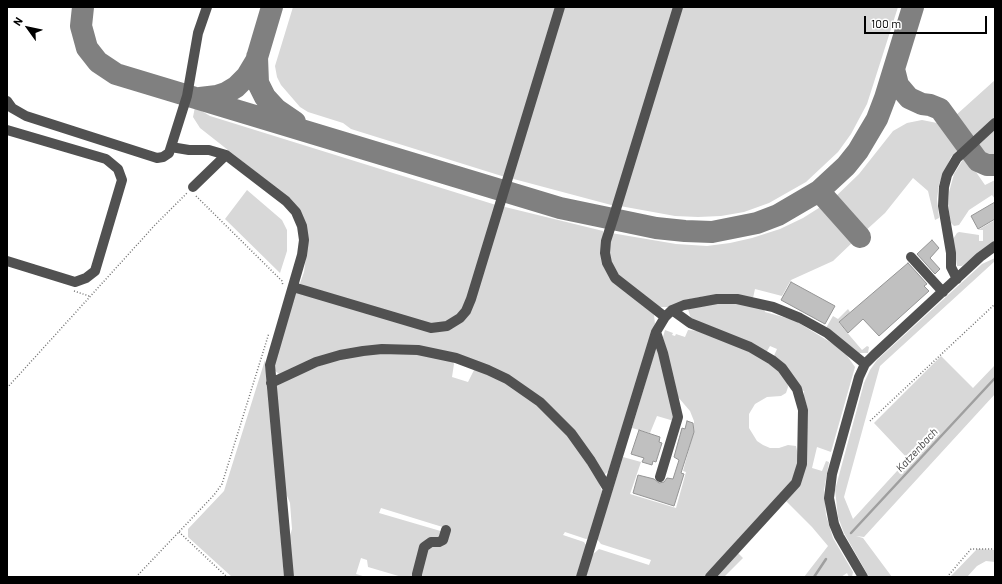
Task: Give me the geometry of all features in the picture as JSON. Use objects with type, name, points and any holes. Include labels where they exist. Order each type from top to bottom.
[{"type":"street","points":[[7,101],[12,108],[26,116],[158,158],[169,153],[187,96],[198,34],[207,7]]},
{"type":"street","points":[[288,287],[431,328],[446,326],[460,318],[466,311],[473,292],[560,7]]},
{"type":"street","points":[[678,7],[609,234],[605,253],[607,263],[616,278],[668,314],[750,347],[772,360],[782,368],[797,389],[803,410],[802,464],[796,483],[710,577]]},
{"type":"street","points":[[957,279],[951,267],[950,246],[942,206],[946,180],[957,158],[995,123]]},
{"type":"street","points":[[7,130],[106,159],[118,169],[122,180],[96,271],[86,278],[75,282],[7,262]]},
{"type":"street","points":[[171,147],[217,152],[226,155],[286,201],[300,219],[304,233],[304,247],[288,287],[270,365],[289,577]]},
{"type":"street","points":[[191,189],[226,155]]},
{"type":"street","points":[[862,577],[834,524],[830,487],[859,377],[865,364],[957,279],[992,251]]},
{"type":"street","points":[[911,258],[943,292]]},
{"type":"street","points":[[581,577],[656,332],[668,314],[684,305],[717,299],[737,300],[773,307],[800,318],[827,333],[865,364]]},
{"type":"street","points":[[656,332],[664,353],[678,417],[660,477]]},
{"type":"street","points":[[271,382],[316,362],[340,355],[363,351],[382,349],[418,350],[462,360],[506,379],[540,402],[571,433],[591,461],[608,490]]},
{"type":"street","points":[[417,577],[416,574],[424,547],[431,542],[439,542],[443,540],[446,530]]},
{"type":"path","points":[[7,388],[135,247],[191,189],[288,287]]},
{"type":"path","points":[[870,421],[995,304]]},
{"type":"path","points":[[136,577],[214,495],[222,484],[269,332]]},
{"type":"path","points":[[179,532],[227,577]]},
{"type":"path","points":[[947,577],[970,549],[995,549]]},
{"type":"shaded area","points":[[293,7],[557,7],[505,177],[351,129],[343,123],[308,112],[300,107],[281,85],[277,77],[275,66]]},
{"type":"shaded area","points":[[562,7],[677,7],[615,206],[510,178]]},
{"type":"shaded area","points":[[680,7],[898,7],[867,104],[851,134],[838,152],[806,182],[769,203],[744,212],[721,216],[698,217],[675,216],[620,206]]},
{"type":"shaded area","points":[[995,80],[995,118],[970,139],[955,116]]},
{"type":"shaded area","points":[[195,107],[210,116],[496,205],[463,310],[450,321],[432,325],[299,286],[304,272],[308,242],[280,191],[200,128],[193,117]]},
{"type":"shaded area","points":[[922,120],[942,124],[959,148],[951,157],[939,184],[937,199],[939,218],[935,220],[928,191],[913,178],[885,213],[863,233],[832,200],[859,174],[893,131],[907,123]]},
{"type":"shaded area","points":[[995,128],[995,155],[985,154],[975,146]]},
{"type":"shaded area","points":[[965,156],[985,185],[995,180],[995,199],[992,195],[969,210],[959,225],[954,226],[951,223],[948,205],[949,192],[954,174]]},
{"type":"shaded area","points":[[247,190],[282,220],[287,230],[287,251],[280,273],[225,219]]},
{"type":"shaded area","points":[[501,206],[603,231],[604,265],[654,315],[655,324],[608,472],[605,474],[602,474],[588,449],[498,371],[383,345],[279,374],[274,370],[275,356],[295,293],[298,292],[414,327],[460,320]]},
{"type":"shaded area","points":[[822,206],[854,241],[833,261],[791,280],[782,296],[755,289],[753,298],[732,294],[700,297],[685,300],[669,307],[657,307],[617,276],[609,262],[611,233],[676,244],[707,246],[752,238],[780,229],[803,218]]},
{"type":"shaded area","points":[[995,220],[995,240],[962,266],[957,266],[953,239],[957,233],[979,235],[979,241],[983,241],[983,230],[978,230]]},
{"type":"shaded area","points":[[995,258],[995,261],[880,366],[844,497],[853,519],[908,459],[874,423],[941,356],[973,388],[995,365],[995,394],[864,537],[856,536],[863,538],[892,577],[869,577],[844,533],[838,517],[835,490],[864,383],[877,360],[982,264]]},
{"type":"shaded area","points":[[709,304],[740,304],[764,309],[765,312],[794,320],[843,350],[855,367],[831,452],[817,447],[812,468],[822,471],[826,461],[829,462],[824,490],[826,515],[833,538],[853,572],[852,577],[849,577],[847,573],[841,577],[804,577],[828,546],[812,527],[786,501],[794,490],[807,428],[808,409],[804,398],[804,391],[801,390],[773,358],[777,349],[770,346],[766,353],[691,319],[688,309]]},
{"type":"shaded area","points":[[848,309],[850,312],[839,323],[862,350],[867,346],[869,347],[868,353],[859,353],[826,328],[833,316],[838,319]]},
{"type":"shaded area","points":[[665,330],[673,333],[672,335],[675,336],[676,334],[685,337],[688,330],[700,331],[728,340],[776,366],[787,380],[788,387],[786,393],[781,396],[767,397],[755,404],[749,414],[749,428],[757,441],[770,448],[779,448],[788,445],[796,446],[800,465],[798,474],[706,577],[586,577],[592,555],[599,549],[649,565],[651,560],[601,544],[597,539],[623,457],[641,462],[630,494],[676,508],[686,472],[683,471],[694,431],[694,421],[690,411],[678,397],[663,337]]},
{"type":"shaded area","points":[[656,347],[659,348],[674,421],[657,416],[650,433],[632,428]]},
{"type":"shaded area","points":[[385,352],[408,352],[452,360],[454,364],[452,377],[468,382],[475,368],[487,373],[517,390],[537,404],[567,433],[595,473],[602,491],[589,538],[586,539],[565,532],[563,535],[584,542],[586,545],[576,577],[420,577],[426,547],[429,544],[441,543],[445,541],[449,529],[381,508],[379,513],[444,532],[441,539],[427,541],[424,544],[415,571],[415,577],[402,577],[368,567],[367,560],[361,558],[356,574],[366,577],[293,577],[289,539],[292,529],[290,503],[285,491],[276,387],[280,381],[291,376],[338,359]]},
{"type":"shaded area","points":[[265,360],[284,577],[232,577],[188,537],[188,529],[224,491]]},
{"type":"shaded area","points":[[977,549],[995,550],[995,562],[986,561],[977,566],[967,577],[950,577]]},
{"type":"shaded area","points":[[738,553],[743,558],[724,577],[713,577]]},
{"type":"building","points":[[995,202],[995,219],[978,229],[971,216]]},
{"type":"building","points":[[932,240],[939,248],[930,258],[940,269],[935,274],[917,254]]},
{"type":"building","points":[[908,263],[927,284],[924,286],[929,291],[879,336],[863,319],[848,333],[839,322]]},
{"type":"building","points":[[791,282],[835,306],[825,324],[781,300]]},
{"type":"building","points":[[687,421],[693,423],[694,432],[681,473],[684,474],[674,506],[633,493],[638,475],[654,479],[659,483],[664,482],[667,478],[673,479],[679,460],[674,457],[682,428],[685,429]]},
{"type":"building","points":[[639,430],[660,437],[659,442],[662,443],[656,462],[653,461],[652,465],[642,462],[644,458],[631,454]]},
{"type":"waterway","name":"Katzenbach","points":[[851,533],[995,378]]},
{"type":"waterway","name":"Katzenbach","points":[[814,577],[826,559]]},
{"type":"taxiway","points":[[83,7],[81,26],[87,48],[98,62],[116,74],[560,208],[656,228],[712,232],[757,223],[778,215],[819,191],[846,166],[858,151],[877,119],[913,7]]},
{"type":"taxiway","points":[[200,98],[217,96],[226,93],[236,87],[247,76],[256,61],[272,7]]},
{"type":"taxiway","points":[[257,57],[258,83],[265,97],[276,109],[295,122]]},
{"type":"taxiway","points":[[894,69],[898,85],[909,98],[922,104],[940,109],[978,161],[987,165],[995,165]]},
{"type":"taxiway","points":[[819,191],[860,237]]}]
